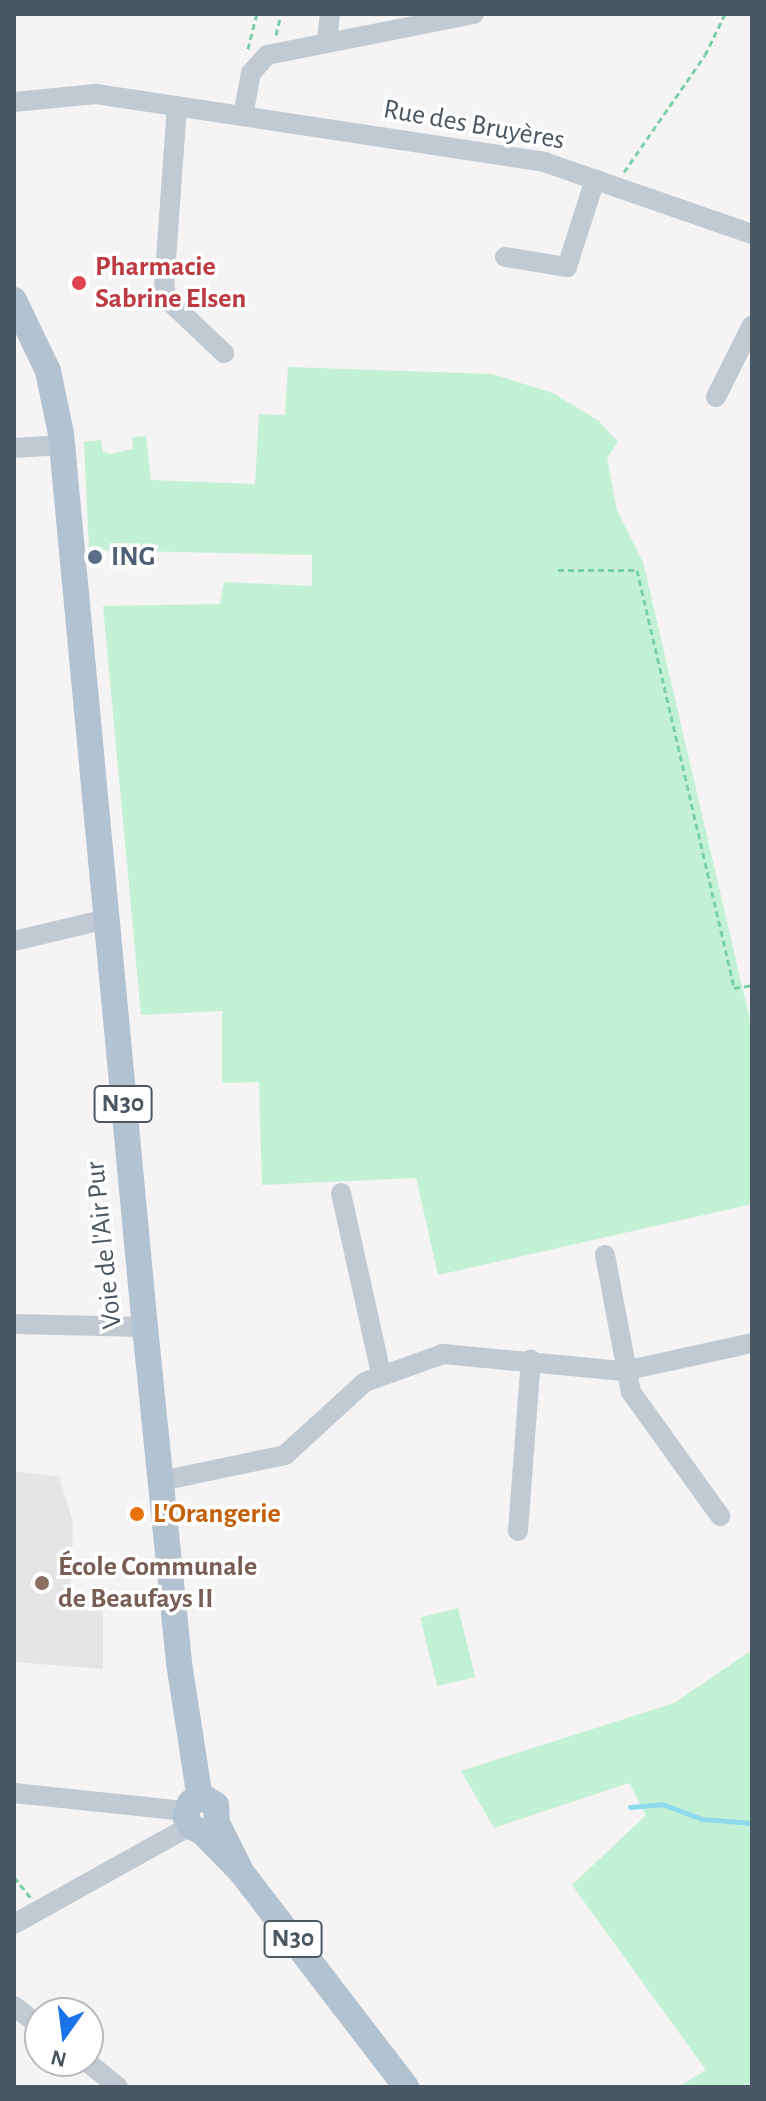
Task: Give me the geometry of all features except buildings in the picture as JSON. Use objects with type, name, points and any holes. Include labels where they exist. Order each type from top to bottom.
[{"type":"main road","name":"N30","points":[[14,300],[48,371],[61,440]]},
{"type":"main road","name":"Voie de l'Air Pur","points":[[61,440],[145,1327],[199,1818]]},
{"type":"main road","name":"N30","points":[[199,1818],[406,2087]]},
{"type":"street","points":[[327,41],[330,14]]},
{"type":"street","points":[[243,116],[255,68],[267,55],[474,14]]},
{"type":"street","name":"Rue des Bruyères","points":[[14,102],[79,93],[544,162],[752,234]]},
{"type":"street","points":[[177,106],[164,287],[169,301],[224,353]]},
{"type":"street","points":[[505,257],[567,267],[595,179]]},
{"type":"street","points":[[716,397],[752,325]]},
{"type":"street","points":[[14,448],[61,440]]},
{"type":"street","points":[[14,941],[106,919]]},
{"type":"street","points":[[341,1193],[381,1373]]},
{"type":"street","points":[[605,1255],[624,1371],[631,1392],[720,1516]]},
{"type":"street","points":[[14,1324],[145,1327]]},
{"type":"street","points":[[161,1481],[285,1455],[381,1373],[443,1354],[531,1359],[624,1371],[752,1343]]},
{"type":"street","points":[[518,1531],[531,1359]]},
{"type":"street","points":[[14,1793],[199,1818]]},
{"type":"street","points":[[14,1924],[199,1818]]},
{"type":"path","points":[[255,68],[245,60],[257,14]]},
{"type":"path","points":[[615,186],[705,55],[725,14]]},
{"type":"path","points":[[558,570],[637,570],[734,988],[752,985]]},
{"type":"path","points":[[14,1877],[40,1909]]},
{"type":"shaded area","name":"École Communale de Beaufays II","points":[[14,1471],[59,1477],[73,1522],[70,1610],[103,1609],[103,1669],[14,1662]]},
{"type":"green space","points":[[288,367],[492,374],[553,393],[599,421],[618,442],[607,458],[617,510],[643,562],[752,1029],[752,1204],[438,1275],[416,1178],[262,1185],[259,1082],[222,1083],[222,1011],[141,1015],[103,606],[220,604],[224,582],[312,586],[312,555],[89,550],[84,442],[101,440],[103,452],[111,454],[133,449],[132,437],[146,436],[151,480],[255,484],[259,414],[285,415]]},
{"type":"green space","points":[[458,1608],[475,1677],[437,1686],[420,1617]]},
{"type":"green space","points":[[752,1650],[752,2087],[678,2087],[706,2070],[572,1885],[646,1815],[629,1783],[494,1828],[461,1771],[674,1703]]},
{"type":"waterway","points":[[630,1807],[662,1804],[702,1819],[752,1823]]},
{"type":"place","name":"Pharmacie Sabrine Elsen","points":[[79,283]]},
{"type":"place","name":"ING","points":[[95,557]]},
{"type":"place","name":"L'Orangerie","points":[[137,1514]]},
{"type":"place","name":"École Communale de Beaufays II","points":[[42,1583]]}]
